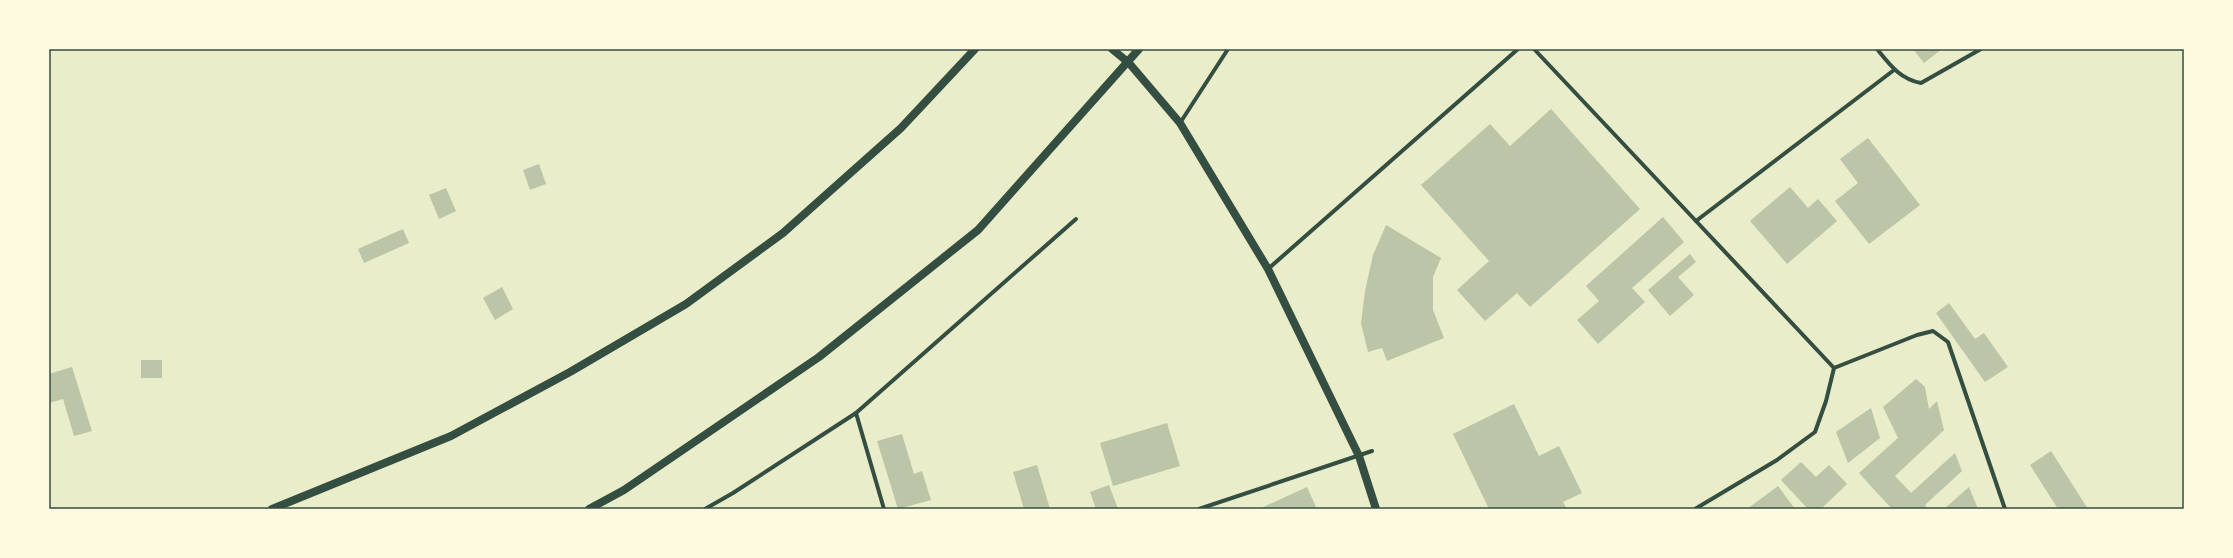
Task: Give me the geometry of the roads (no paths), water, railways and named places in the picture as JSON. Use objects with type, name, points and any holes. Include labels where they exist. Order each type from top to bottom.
[{"type":"main road","points":[[272,509],[451,436],[570,372],[686,304],[783,233],[901,128],[976,49]]},
{"type":"main road","points":[[1112,49],[1129,63],[1180,123],[1268,269],[1359,456],[1376,509]]},
{"type":"main road","points":[[589,509],[624,490],[820,357],[978,230],[1129,63],[1139,49]]},
{"type":"street","points":[[1180,123],[1228,49]]},
{"type":"street","points":[[1268,269],[1518,49]]},
{"type":"street","points":[[1534,49],[1834,368]]},
{"type":"street","points":[[1877,49],[1894,70],[1909,81],[1921,84],[1981,49]]},
{"type":"street","points":[[1696,221],[1894,70]]},
{"type":"street","points":[[705,509],[733,493],[856,413],[1076,219]]},
{"type":"street","points":[[1834,368],[1917,335],[1933,331],[1948,342],[2005,509]]},
{"type":"street","points":[[1695,509],[1777,460],[1815,432],[1826,401],[1834,368]]},
{"type":"street","points":[[856,413],[884,509]]},
{"type":"street","points":[[1199,509],[1372,451]]}]
